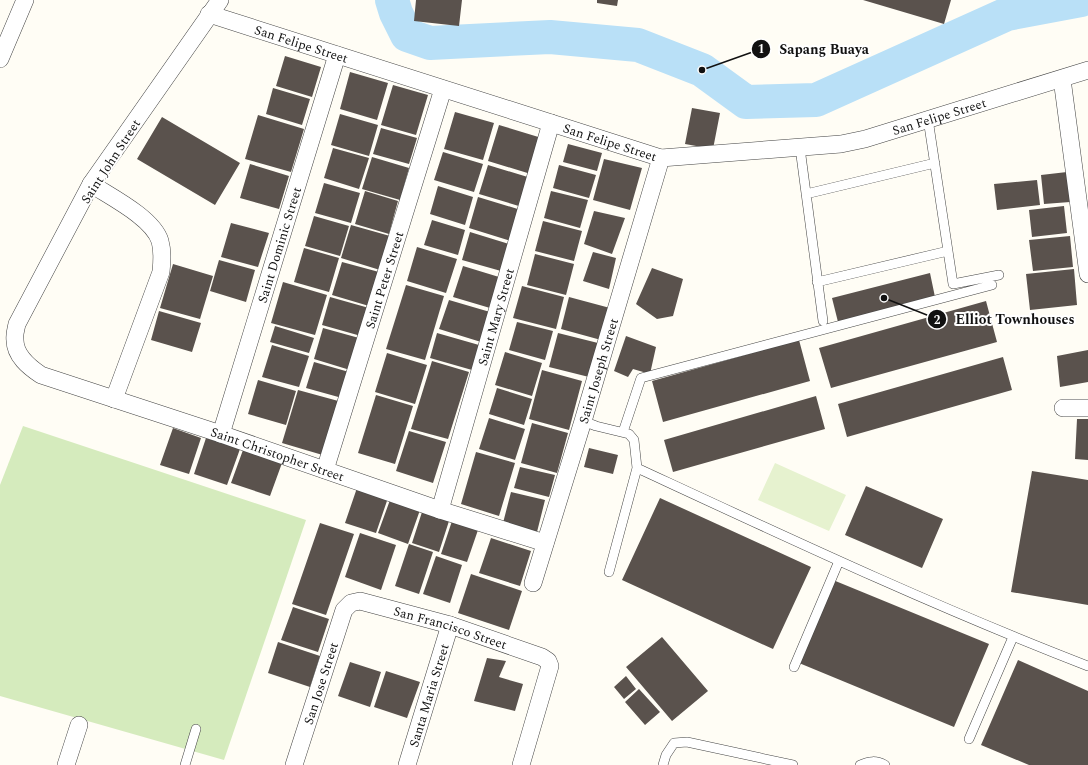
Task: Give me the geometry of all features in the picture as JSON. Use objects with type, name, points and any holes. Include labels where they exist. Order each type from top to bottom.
[{"type":"street","points":[[0,59],[25,0]]},
{"type":"street","name":"Saint John Street","points":[[18,354],[14,340],[17,324],[91,184],[220,0]]},
{"type":"street","name":"San Felipe Street","points":[[209,14],[661,158],[841,144],[865,139],[1088,70]]},
{"type":"street","name":"Saint Dominic Street","points":[[221,434],[337,55]]},
{"type":"street","points":[[1062,79],[1088,274]]},
{"type":"street","name":"Saint Peter Street","points":[[325,470],[443,89]]},
{"type":"street","name":"Saint Mary Street","points":[[440,510],[551,123]]},
{"type":"street","name":"Saint Joseph Street","points":[[533,583],[661,158]]},
{"type":"street","points":[[91,184],[144,219],[153,228],[160,240],[163,256],[161,272],[114,399]]},
{"type":"street","name":"Saint Christopher Street","points":[[18,354],[29,367],[41,375],[221,434],[440,510],[545,543]]},
{"type":"street","points":[[1063,408],[1088,408]]},
{"type":"street","name":"San Francisco Street","points":[[351,603],[360,601],[450,625],[542,657],[548,661],[550,666],[521,765]]},
{"type":"street","name":"San Jose Street","points":[[294,765],[344,610],[351,603]]},
{"type":"street","name":"Santa Maria Street","points":[[407,765],[450,625]]},
{"type":"street","points":[[66,765],[79,726]]},
{"type":"lane","points":[[928,119],[953,284],[1000,275]]},
{"type":"lane","points":[[800,148],[823,322]]},
{"type":"lane","points":[[806,194],[935,163]]},
{"type":"lane","points":[[817,282],[948,251]]},
{"type":"lane","points":[[623,432],[641,378],[992,286]]},
{"type":"lane","points":[[583,421],[596,426],[629,434],[634,440],[637,468],[609,572]]},
{"type":"lane","points":[[637,468],[839,561],[1013,637],[1088,666]]},
{"type":"lane","points":[[794,667],[839,561]]},
{"type":"lane","points":[[969,739],[1013,637]]},
{"type":"lane","points":[[185,765],[196,729]]},
{"type":"lane","points":[[664,765],[666,755],[674,743],[687,742],[793,765]]},
{"type":"lane","points":[[860,765],[867,762],[875,762],[885,765]]},
{"type":"green space","points":[[23,426],[306,520],[224,760],[0,696],[0,485]]},
{"type":"green space","points":[[775,463],[846,495],[829,531],[758,500]]},
{"type":"building","points":[[416,0],[462,0],[459,26],[414,21]]},
{"type":"building","points":[[597,0],[618,0],[617,6],[597,3]]},
{"type":"building","points":[[863,0],[951,0],[944,24]]},
{"type":"building","points":[[285,56],[321,67],[312,97],[276,86]]},
{"type":"building","points":[[350,72],[388,83],[377,120],[340,109]]},
{"type":"building","points":[[393,85],[428,95],[416,135],[381,125]]},
{"type":"building","points":[[273,88],[310,99],[302,125],[266,114]]},
{"type":"building","points":[[692,108],[720,113],[713,149],[685,144]]},
{"type":"building","points":[[455,112],[494,123],[483,160],[444,149]]},
{"type":"building","points":[[340,114],[378,125],[369,156],[331,145]]},
{"type":"building","points":[[258,115],[304,129],[291,172],[245,159]]},
{"type":"building","points":[[162,117],[240,163],[215,205],[137,159]]},
{"type":"building","points":[[499,125],[545,139],[534,175],[488,161]]},
{"type":"building","points":[[381,128],[417,138],[409,164],[373,154]]},
{"type":"building","points":[[568,144],[602,153],[597,171],[563,162]]},
{"type":"building","points":[[333,148],[369,158],[359,189],[324,178]]},
{"type":"building","points":[[443,152],[483,164],[474,192],[434,180]]},
{"type":"building","points":[[372,157],[409,168],[400,200],[362,189]]},
{"type":"building","points":[[604,159],[642,168],[630,210],[593,200]]},
{"type":"building","points":[[250,164],[289,176],[279,209],[240,198]]},
{"type":"building","points":[[488,165],[531,178],[522,207],[479,194]]},
{"type":"building","points":[[559,165],[596,175],[589,198],[553,188]]},
{"type":"building","points":[[1067,172],[1070,202],[1044,204],[1041,175]]},
{"type":"building","points":[[1037,180],[1040,205],[997,210],[994,184]]},
{"type":"building","points":[[324,183],[360,193],[351,223],[315,213]]},
{"type":"building","points":[[438,186],[473,197],[465,225],[430,214]]},
{"type":"building","points":[[365,191],[398,201],[389,234],[355,224]]},
{"type":"building","points":[[551,191],[588,200],[580,228],[544,218]]},
{"type":"building","points":[[478,197],[521,210],[511,241],[469,228]]},
{"type":"building","points":[[1064,206],[1067,233],[1032,237],[1029,210]]},
{"type":"building","points":[[594,211],[625,218],[612,254],[584,244]]},
{"type":"building","points":[[314,216],[349,226],[340,256],[305,246]]},
{"type":"building","points":[[432,220],[465,230],[458,255],[424,245]]},
{"type":"building","points":[[543,221],[582,231],[574,261],[535,251]]},
{"type":"building","points":[[231,223],[269,233],[258,267],[221,257]]},
{"type":"building","points":[[351,225],[390,236],[380,270],[341,258]]},
{"type":"building","points":[[470,232],[509,244],[501,271],[462,260]]},
{"type":"building","points":[[1070,236],[1073,267],[1033,271],[1029,240]]},
{"type":"building","points":[[417,247],[457,259],[446,293],[407,281]]},
{"type":"building","points":[[304,248],[339,258],[329,292],[294,282]]},
{"type":"building","points":[[593,252],[616,258],[609,289],[583,281]]},
{"type":"building","points":[[535,254],[574,264],[566,295],[527,285]]},
{"type":"building","points":[[219,260],[255,270],[246,302],[210,291]]},
{"type":"building","points":[[342,262],[379,272],[369,306],[332,295]]},
{"type":"building","points":[[173,264],[213,276],[200,319],[160,308]]},
{"type":"building","points":[[463,266],[499,277],[490,308],[453,297]]},
{"type":"building","points":[[652,268],[683,279],[673,316],[657,319],[636,304]]},
{"type":"building","points":[[1074,269],[1077,305],[1030,310],[1026,274]]},
{"type":"building","points":[[930,273],[935,297],[838,322],[832,298]]},
{"type":"building","points":[[283,282],[327,295],[315,335],[271,323]]},
{"type":"building","points":[[406,285],[444,296],[425,360],[386,349]]},
{"type":"building","points":[[522,286],[564,297],[556,329],[513,318]]},
{"type":"building","points":[[330,297],[369,308],[361,336],[322,325]]},
{"type":"building","points":[[569,297],[610,308],[601,340],[561,329]]},
{"type":"building","points":[[449,300],[490,312],[481,342],[439,329]]},
{"type":"building","points":[[986,301],[997,342],[831,388],[819,348]]},
{"type":"building","points":[[159,311],[201,323],[192,352],[151,340]]},
{"type":"building","points":[[517,322],[553,331],[545,360],[509,350]]},
{"type":"building","points":[[275,326],[314,338],[309,353],[270,342]]},
{"type":"building","points":[[323,328],[359,338],[350,370],[314,359]]},
{"type":"building","points":[[437,333],[479,345],[472,370],[430,358]]},
{"type":"building","points":[[558,333],[598,343],[589,377],[549,367]]},
{"type":"building","points":[[626,336],[656,347],[650,374],[633,369],[628,377],[614,371]]},
{"type":"building","points":[[799,340],[810,381],[663,422],[652,381]]},
{"type":"building","points":[[272,345],[309,356],[299,387],[262,377]]},
{"type":"building","points":[[1088,350],[1088,382],[1060,387],[1057,356]]},
{"type":"building","points":[[505,352],[542,363],[532,396],[495,385]]},
{"type":"building","points":[[387,353],[427,365],[415,404],[375,392]]},
{"type":"building","points":[[1003,357],[1012,390],[847,437],[838,404]]},
{"type":"building","points":[[432,361],[469,372],[448,439],[411,429]]},
{"type":"building","points":[[314,362],[349,372],[342,398],[306,388]]},
{"type":"building","points":[[542,370],[582,381],[569,430],[529,419]]},
{"type":"building","points":[[258,380],[296,391],[286,425],[248,414]]},
{"type":"building","points":[[497,388],[532,399],[524,425],[489,414]]},
{"type":"building","points":[[298,390],[342,402],[326,456],[282,443]]},
{"type":"building","points":[[376,395],[413,406],[395,464],[358,453]]},
{"type":"building","points":[[816,396],[825,429],[673,472],[664,440]]},
{"type":"building","points":[[489,418],[525,429],[515,460],[479,449]]},
{"type":"building","points":[[1077,419],[1088,419],[1088,460],[1075,459]]},
{"type":"building","points":[[532,423],[568,433],[557,473],[521,463]]},
{"type":"building","points":[[173,428],[201,438],[189,474],[160,465]]},
{"type":"building","points":[[409,431],[446,442],[433,483],[396,471]]},
{"type":"building","points":[[206,438],[240,449],[227,485],[194,474]]},
{"type":"building","points":[[589,448],[618,455],[613,474],[584,467]]},
{"type":"building","points":[[243,450],[282,463],[270,496],[231,483]]},
{"type":"building","points":[[476,452],[515,463],[499,516],[461,504]]},
{"type":"building","points":[[520,467],[555,475],[549,497],[514,488]]},
{"type":"building","points":[[1032,471],[1088,480],[1088,605],[1011,592]]},
{"type":"building","points":[[358,485],[389,495],[376,533],[345,523]]},
{"type":"building","points":[[866,486],[943,519],[922,568],[845,535]]},
{"type":"building","points":[[511,492],[545,500],[537,532],[503,523]]},
{"type":"building","points":[[660,498],[811,567],[773,649],[622,580]]},
{"type":"building","points":[[390,500],[420,510],[408,544],[378,533]]},
{"type":"building","points":[[422,512],[449,521],[439,552],[412,543]]},
{"type":"building","points":[[452,521],[478,530],[467,562],[441,554]]},
{"type":"building","points":[[320,523],[354,534],[326,615],[292,604]]},
{"type":"building","points":[[360,533],[396,545],[381,590],[345,577]]},
{"type":"building","points":[[491,538],[531,551],[520,586],[479,573]]},
{"type":"building","points":[[409,544],[433,552],[419,594],[395,586]]},
{"type":"building","points":[[436,556],[462,565],[450,603],[423,594]]},
{"type":"building","points":[[471,574],[522,591],[509,630],[458,613]]},
{"type":"building","points":[[833,580],[989,644],[954,727],[799,663]]},
{"type":"building","points":[[293,607],[329,619],[318,652],[281,640]]},
{"type":"building","points":[[662,637],[708,691],[672,721],[626,667]]},
{"type":"building","points":[[278,642],[320,656],[310,687],[268,673]]},
{"type":"building","points":[[487,658],[506,661],[499,677],[523,684],[515,711],[474,701]]},
{"type":"building","points":[[1018,660],[1088,691],[1088,765],[1029,765],[981,745]]},
{"type":"building","points":[[350,662],[381,672],[370,707],[338,696]]},
{"type":"building","points":[[386,671],[420,682],[407,718],[374,707]]},
{"type":"building","points":[[626,676],[636,689],[624,699],[614,687]]},
{"type":"building","points":[[639,689],[660,712],[645,725],[625,702]]},
{"type":"waterway","points":[[392,0],[396,13],[407,35],[430,43],[550,37],[638,45],[702,70],[746,102],[816,100],[1007,14],[1081,0]]},
{"type":"place","name":"Sapang Buaya","points":[[702,70]]},
{"type":"place","name":"Elliot Townhouses","points":[[884,298]]}]
